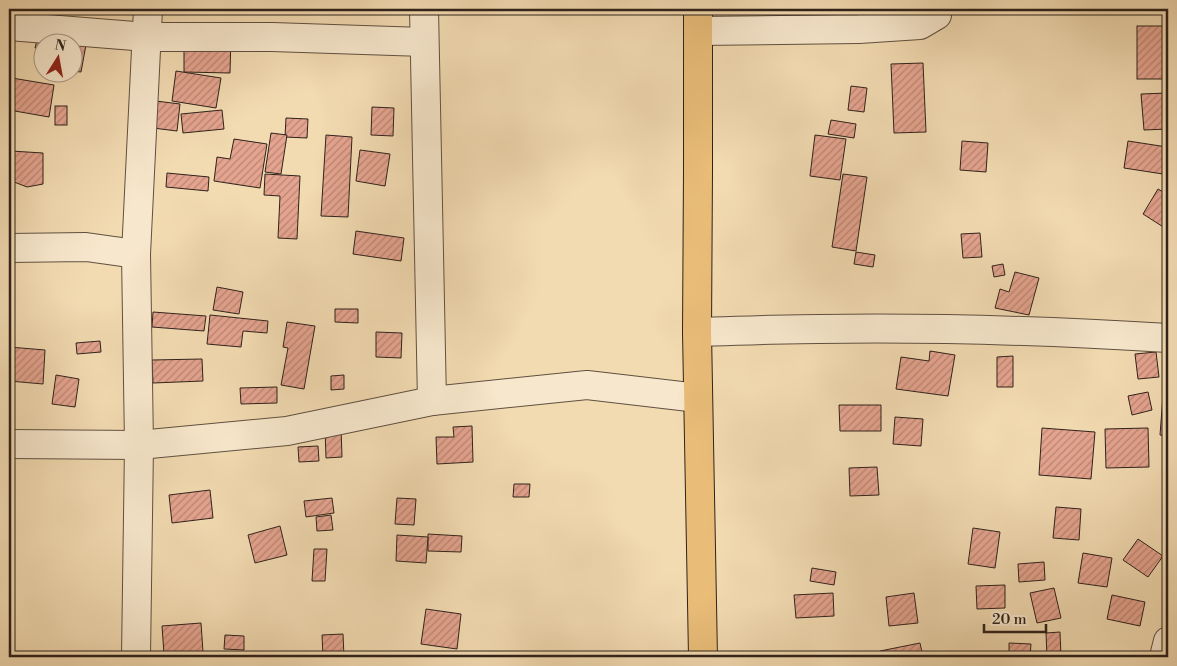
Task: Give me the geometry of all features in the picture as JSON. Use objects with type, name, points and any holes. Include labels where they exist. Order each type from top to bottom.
[{"type":"main road","points":[[698,20],[697,332],[703,657]]},
{"type":"street","points":[[136,657],[139,445],[136,254],[148,9]]},
{"type":"street","points":[[424,9],[432,401]]},
{"type":"street","points":[[698,20],[860,29],[920,25],[937,15]]},
{"type":"street","points":[[9,26],[147,37],[272,37],[424,42]]},
{"type":"street","points":[[9,248],[86,247],[136,254]]},
{"type":"street","points":[[697,332],[819,329],[945,329],[1168,338]]},
{"type":"street","points":[[9,444],[139,445],[287,432],[432,401],[588,385],[698,398]]},
{"type":"street","points":[[1164,657],[1168,641]]},
{"type":"building","points":[[1137,26],[1164,26],[1164,79],[1137,79]]},
{"type":"building","points":[[184,33],[231,34],[230,73],[184,72]]},
{"type":"building","points":[[88,34],[82,67],[82,37]]},
{"type":"building","points":[[923,63],[926,132],[894,133],[891,64]]},
{"type":"building","points":[[176,71],[221,78],[216,108],[172,101]]},
{"type":"building","points":[[12,78],[54,85],[49,117],[9,110]]},
{"type":"building","points":[[851,86],[867,88],[864,112],[848,110]]},
{"type":"building","points":[[1168,93],[1168,129],[1144,130],[1141,94]]},
{"type":"building","points":[[156,101],[180,104],[177,131],[153,128]]},
{"type":"building","points":[[55,106],[67,106],[67,125],[55,125]]},
{"type":"building","points":[[372,107],[394,108],[393,136],[371,135]]},
{"type":"building","points":[[222,110],[224,129],[183,133],[181,114]]},
{"type":"building","points":[[286,118],[308,119],[307,138],[285,137]]},
{"type":"building","points":[[831,120],[856,124],[854,138],[828,134]]},
{"type":"building","points":[[271,133],[287,135],[281,174],[265,172]]},
{"type":"building","points":[[326,135],[352,137],[348,217],[321,216]]},
{"type":"building","points":[[815,135],[846,139],[840,180],[810,176]]},
{"type":"building","points":[[234,139],[267,144],[260,188],[214,181],[217,157],[230,159]]},
{"type":"building","points":[[962,141],[988,143],[986,172],[960,170]]},
{"type":"building","points":[[1128,141],[1167,147],[1163,174],[1124,168]]},
{"type":"building","points":[[360,150],[390,154],[385,186],[356,181]]},
{"type":"building","points":[[11,151],[43,153],[43,184],[27,187],[9,180]]},
{"type":"building","points":[[167,173],[209,177],[208,191],[166,187]]},
{"type":"building","points":[[265,174],[300,176],[297,239],[278,238],[280,196],[264,195]]},
{"type":"building","points":[[843,174],[867,177],[856,251],[832,247]]},
{"type":"building","points":[[1158,189],[1168,195],[1168,230],[1143,214]]},
{"type":"building","points":[[356,231],[404,238],[401,261],[353,254]]},
{"type":"building","points":[[980,233],[982,257],[963,258],[961,234]]},
{"type":"building","points":[[856,252],[875,255],[873,267],[854,264]]},
{"type":"building","points":[[1003,264],[1005,275],[994,277],[992,266]]},
{"type":"building","points":[[1015,272],[1039,278],[1029,315],[995,308],[1000,289],[1009,292]]},
{"type":"building","points":[[217,287],[243,292],[239,314],[213,310]]},
{"type":"building","points":[[335,309],[358,309],[358,323],[335,322]]},
{"type":"building","points":[[153,312],[206,316],[204,331],[152,327]]},
{"type":"building","points":[[210,315],[268,321],[267,333],[243,331],[241,347],[207,344]]},
{"type":"building","points":[[287,322],[315,326],[304,389],[281,385],[288,348],[283,347]]},
{"type":"building","points":[[376,332],[402,333],[401,358],[376,357]]},
{"type":"building","points":[[100,341],[101,352],[77,354],[76,343]]},
{"type":"building","points":[[9,347],[45,350],[43,384],[9,381]]},
{"type":"building","points":[[930,351],[955,355],[948,396],[896,389],[901,357],[929,361]]},
{"type":"building","points":[[1156,352],[1159,377],[1138,379],[1135,354]]},
{"type":"building","points":[[1013,356],[1013,387],[997,387],[997,357]]},
{"type":"building","points":[[202,359],[203,381],[153,383],[152,360]]},
{"type":"building","points":[[56,375],[79,379],[75,407],[52,404]]},
{"type":"building","points":[[344,375],[344,389],[331,390],[331,376]]},
{"type":"building","points":[[1164,383],[1168,384],[1168,436],[1160,435]]},
{"type":"building","points":[[277,387],[277,403],[241,404],[240,388]]},
{"type":"building","points":[[1148,392],[1152,410],[1132,415],[1128,396]]},
{"type":"building","points":[[839,405],[881,405],[881,431],[840,431]]},
{"type":"building","points":[[895,417],[923,419],[921,446],[893,444]]},
{"type":"building","points":[[472,426],[473,462],[437,464],[436,437],[454,437],[453,427]]},
{"type":"building","points":[[325,428],[341,428],[342,457],[326,458]]},
{"type":"building","points":[[1042,428],[1095,432],[1091,479],[1039,475]]},
{"type":"building","points":[[1148,428],[1149,467],[1106,468],[1105,429]]},
{"type":"building","points":[[318,446],[319,461],[299,462],[298,447]]},
{"type":"building","points":[[877,467],[879,495],[850,496],[849,468]]},
{"type":"building","points":[[514,484],[530,484],[529,497],[513,497]]},
{"type":"building","points":[[210,490],[213,518],[172,523],[169,495]]},
{"type":"building","points":[[332,498],[334,513],[306,517],[304,501]]},
{"type":"building","points":[[397,498],[416,499],[414,525],[395,524]]},
{"type":"building","points":[[1056,507],[1081,509],[1079,540],[1053,538]]},
{"type":"building","points":[[331,515],[333,530],[317,531],[316,517]]},
{"type":"building","points":[[280,526],[287,555],[255,563],[248,535]]},
{"type":"building","points":[[973,528],[1000,532],[995,568],[968,564]]},
{"type":"building","points":[[428,534],[462,536],[461,552],[428,551]]},
{"type":"building","points":[[397,535],[428,537],[426,563],[396,561]]},
{"type":"building","points":[[1138,539],[1163,556],[1148,577],[1123,560]]},
{"type":"building","points":[[314,549],[327,549],[325,581],[312,581]]},
{"type":"building","points":[[1083,553],[1112,558],[1107,587],[1078,583]]},
{"type":"building","points":[[1044,562],[1045,580],[1019,582],[1018,564]]},
{"type":"building","points":[[812,568],[836,572],[834,585],[810,581]]},
{"type":"building","points":[[1005,585],[1005,608],[977,609],[976,586]]},
{"type":"building","points":[[1054,588],[1061,618],[1037,623],[1030,593]]},
{"type":"building","points":[[833,593],[834,616],[796,618],[794,595]]},
{"type":"building","points":[[914,593],[918,623],[889,626],[886,597]]},
{"type":"building","points":[[1112,595],[1145,602],[1140,626],[1107,619]]},
{"type":"building","points":[[426,609],[461,614],[457,649],[421,644]]},
{"type":"building","points":[[201,623],[203,652],[164,654],[162,626]]},
{"type":"building","points":[[1060,632],[1061,657],[1047,657],[1046,633]]},
{"type":"building","points":[[343,634],[344,657],[323,657],[322,635]]},
{"type":"building","points":[[225,635],[244,636],[244,650],[224,649]]},
{"type":"building","points":[[920,643],[923,657],[881,657],[880,651]]},
{"type":"building","points":[[1009,643],[1031,644],[1030,657],[1009,656]]},
{"type":"building","points":[[263,652],[276,653],[275,657],[262,657]]},
{"type":"building","points":[[216,655],[239,657],[216,657]]}]
